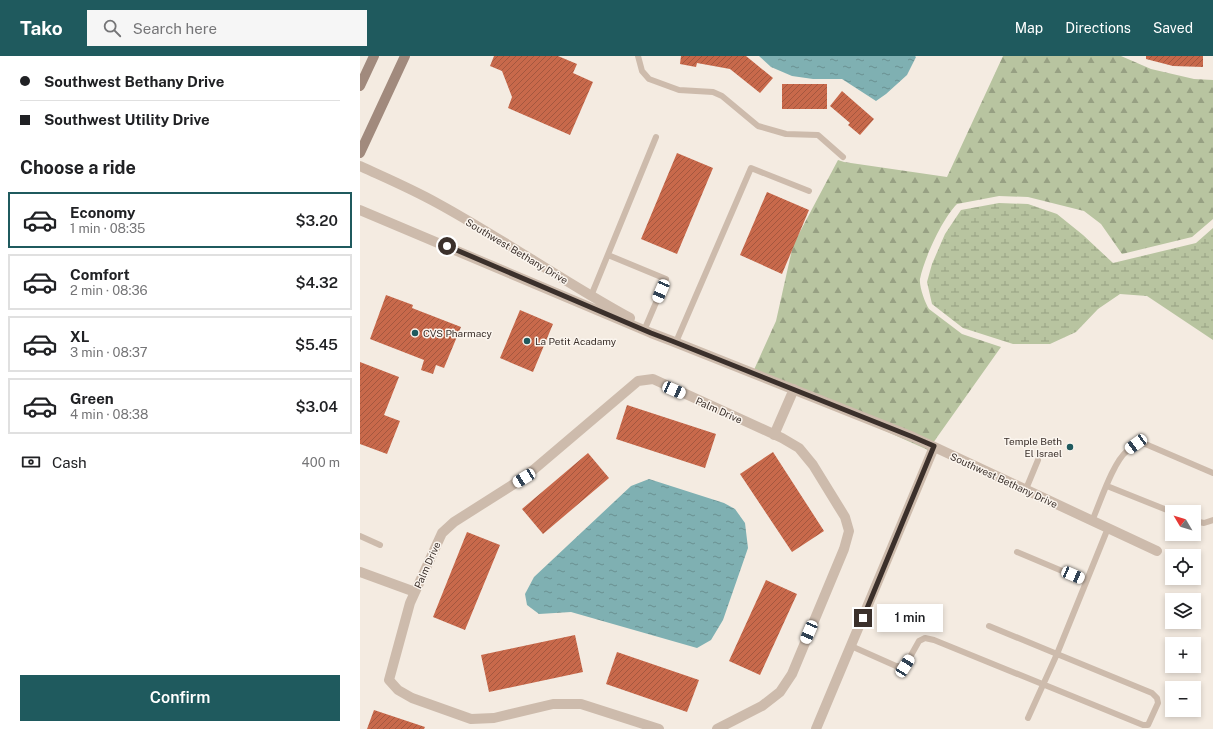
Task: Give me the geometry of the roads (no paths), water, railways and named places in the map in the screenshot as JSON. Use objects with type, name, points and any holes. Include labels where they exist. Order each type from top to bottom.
[{"type":"main road","points":[[360,86],[374,56]]},
{"type":"main road","points":[[360,153],[405,56]]},
{"type":"street","name":"Southwest Bethany Drive","points":[[360,166],[436,202],[591,296],[674,341]]},
{"type":"street","name":"Southwest Bethany Drive","points":[[360,210],[651,333],[913,437],[1157,551]]},
{"type":"street","name":"Palm Drive","points":[[660,729],[581,704],[553,704],[494,718],[472,719],[412,698],[398,690],[389,680],[410,603],[442,533],[454,522],[524,478],[638,381],[653,379],[799,448],[813,465],[845,517],[849,531],[844,549],[792,674],[780,692],[762,706],[717,729]]},
{"type":"street","points":[[774,435],[794,389]]},
{"type":"street","points":[[816,729],[934,446]]},
{"type":"street","points":[[360,572],[415,592]]},
{"type":"lane","points":[[638,56],[642,71],[649,78],[680,90],[713,92],[722,96],[758,126],[786,134],[818,135],[843,157]]},
{"type":"lane","points":[[591,296],[656,137]]},
{"type":"lane","points":[[674,341],[751,168],[809,191]]},
{"type":"lane","points":[[608,255],[666,279],[646,326]]},
{"type":"lane","points":[[1092,521],[1117,462],[1126,451],[1136,444],[1143,443],[1213,473]]},
{"type":"lane","points":[[1026,490],[1038,460]]},
{"type":"lane","points":[[1107,486],[1165,509]]},
{"type":"lane","points":[[1201,522],[1213,520]]},
{"type":"lane","points":[[1028,718],[1057,654],[1108,528]]},
{"type":"lane","points":[[360,536],[380,545]]},
{"type":"lane","points":[[1017,552],[1086,581]]},
{"type":"lane","points":[[851,646],[896,666],[905,666],[919,641],[925,638],[934,640],[1143,725],[1148,725],[1151,721],[1158,703],[1157,698],[1152,692],[989,626]]},
{"type":"water","points":[[759,56],[916,57],[907,75],[876,101],[842,79],[813,79],[792,76],[771,67]]},
{"type":"water","points":[[649,479],[724,503],[735,509],[745,523],[748,548],[723,620],[711,640],[697,648],[571,612],[539,614],[527,605],[525,594],[534,577],[631,486]]},
{"type":"place","name":"CVS Pharmacy","points":[[415,333]]},
{"type":"place","name":"La Petit Acadamy","points":[[527,341]]},
{"type":"place","name":"Temple Beth El Israel","points":[[1070,447]]}]
